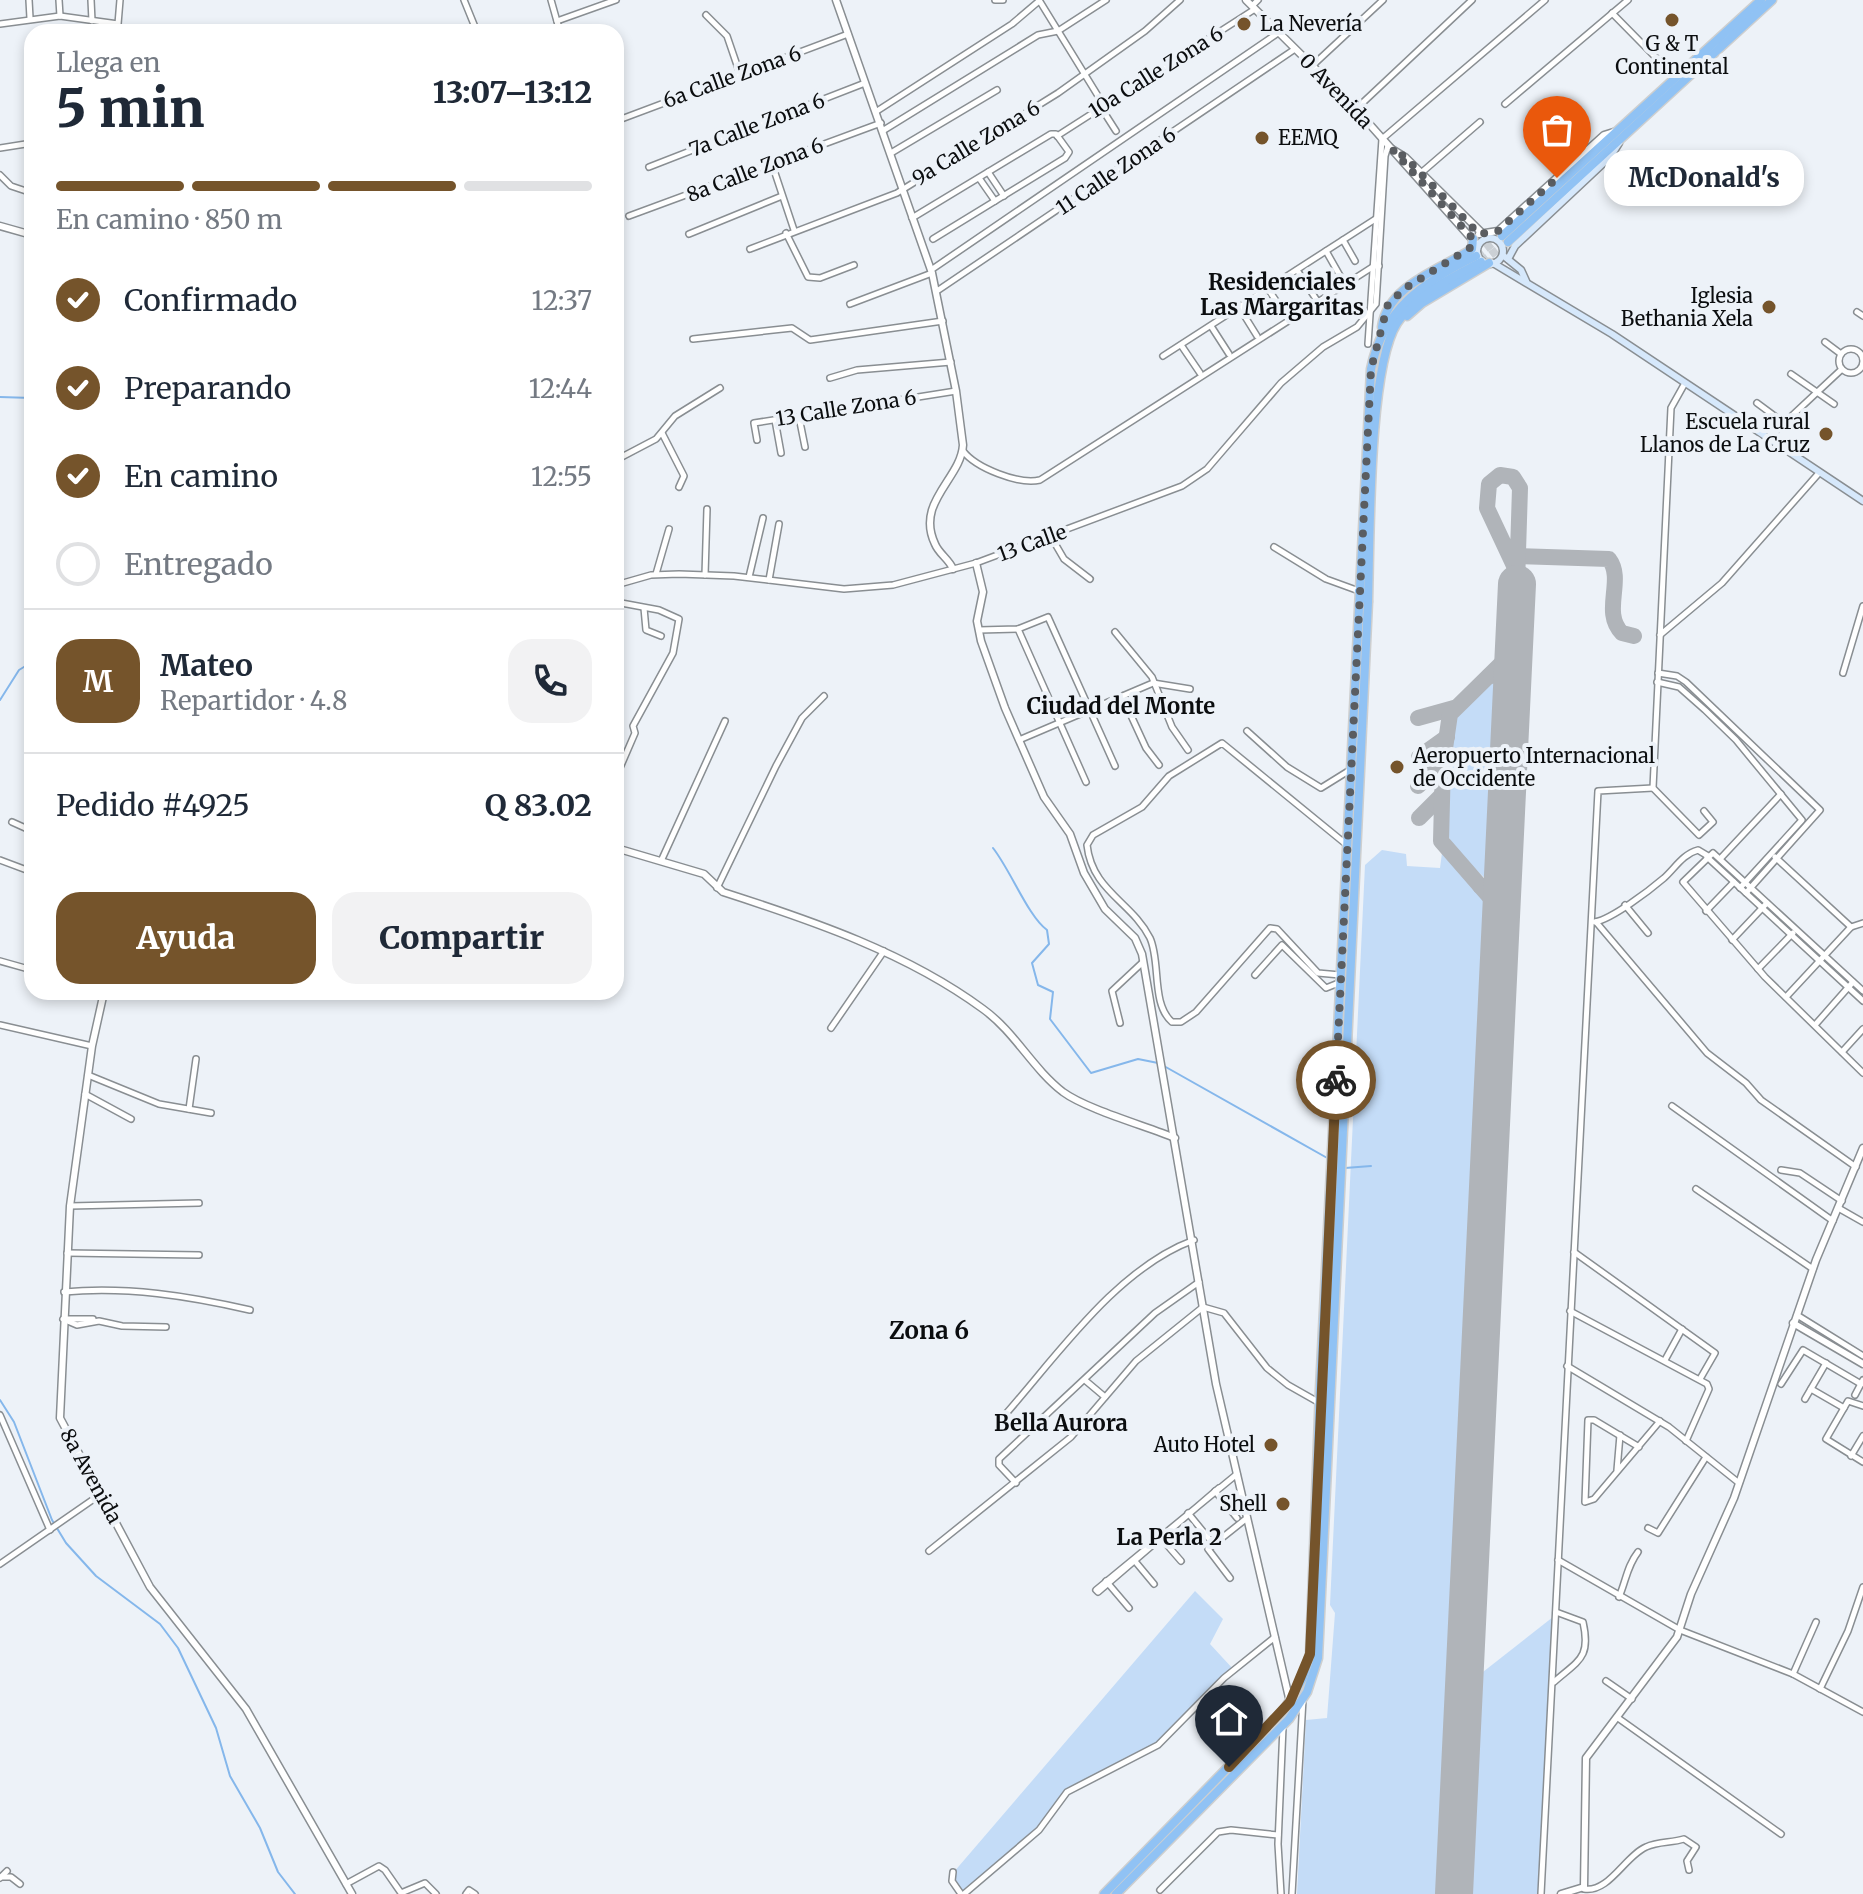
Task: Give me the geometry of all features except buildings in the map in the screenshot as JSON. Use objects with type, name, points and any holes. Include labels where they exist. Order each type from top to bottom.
[{"type":"highway","points":[[1619,135],[1675,78],[1761,0]]},
{"type":"highway","points":[[1505,239],[1772,0]]},
{"type":"highway","points":[[1116,1894],[1282,1726],[1303,1699],[1320,1647],[1341,978],[1371,369],[1388,304],[1407,287],[1472,249],[1477,239]]},
{"type":"highway","points":[[1381,335],[1396,309],[1414,292],[1484,261]]},
{"type":"highway","points":[[1106,1894],[1290,1702],[1307,1667],[1312,1642],[1319,1402],[1336,1165],[1380,371],[1385,348],[1399,320],[1427,293],[1484,261]]},
{"type":"highway","points":[[1359,591],[1368,602]]},
{"type":"highway","points":[[1359,591],[1365,654]]},
{"type":"highway","points":[[1319,1402],[1324,1408],[1321,1454],[1326,1464]]},
{"type":"highway","points":[[1227,1782],[1289,1711],[1290,1702]]},
{"type":"main road","points":[[1508,259],[1515,246],[1611,156],[1619,135]]},
{"type":"main road","points":[[1526,281],[1521,270],[1508,259],[1498,240],[1477,239],[1479,257],[1484,261],[1526,281],[1863,501]]},
{"type":"main road","points":[[1484,261],[1500,259],[1503,251]]},
{"type":"street","points":[[29,0],[30,18]]},
{"type":"street","points":[[59,0],[60,16]]},
{"type":"street","points":[[91,0],[92,21]]},
{"type":"street","points":[[0,24],[60,16],[120,22],[120,0]]},
{"type":"street","points":[[464,0],[474,24]]},
{"type":"street","points":[[551,0],[558,24]]},
{"type":"street","points":[[557,21],[616,0]]},
{"type":"street","points":[[836,0],[937,291],[956,391],[963,451],[933,506],[934,541],[953,569]]},
{"type":"street","points":[[995,0],[1003,0]]},
{"type":"street","name":"8a Calle Zona 6","points":[[629,216],[882,127],[1038,35],[1058,31],[1106,0]]},
{"type":"street","name":"9a Calle Zona 6","points":[[750,249],[902,188],[1051,98],[1083,72],[1145,31],[1180,0]]},
{"type":"street","name":"0 Avenida","points":[[1246,0],[1390,147]]},
{"type":"street","name":"10a Calle Zona 6","points":[[912,218],[1056,134],[1254,8],[1258,0]]},
{"type":"street","points":[[1312,66],[1383,0]]},
{"type":"street","points":[[1356,109],[1472,0]]},
{"type":"street","points":[[1368,344],[1377,266],[1382,139],[1545,0]]},
{"type":"street","points":[[1505,104],[1628,0]]},
{"type":"street","points":[[877,111],[1012,24],[1039,1],[1116,131]]},
{"type":"street","points":[[1612,13],[1675,78]]},
{"type":"street","points":[[706,15],[727,36],[740,74]]},
{"type":"street","points":[[850,304],[932,271],[1278,33]]},
{"type":"street","name":"6a Calle Zona 6","points":[[624,118],[848,34]]},
{"type":"street","name":"11 Calle Zona 6","points":[[937,291],[1295,49]]},
{"type":"street","name":"7a Calle Zona 6","points":[[649,167],[865,83]]},
{"type":"street","points":[[891,153],[997,90]]},
{"type":"street","points":[[1421,173],[1480,122]]},
{"type":"street","points":[[933,239],[1068,156],[1056,134]]},
{"type":"street","points":[[1477,239],[1498,231],[1604,135],[1619,135]]},
{"type":"street","points":[[0,148],[24,144]]},
{"type":"street","points":[[1379,218],[1385,156],[1390,147]]},
{"type":"street","points":[[1390,147],[1421,173],[1477,239]]},
{"type":"street","points":[[1390,147],[1477,239]]},
{"type":"street","points":[[772,164],[794,230]]},
{"type":"street","points":[[988,172],[1004,196]]},
{"type":"street","points":[[0,175],[11,186],[24,190]]},
{"type":"street","points":[[979,178],[995,201]]},
{"type":"street","points":[[689,234],[782,196]]},
{"type":"street","points":[[1163,356],[1379,218]]},
{"type":"street","points":[[0,226],[24,233]]},
{"type":"street","points":[[786,233],[808,277],[820,278],[854,265]]},
{"type":"street","points":[[1343,240],[1355,261]]},
{"type":"street","points":[[1326,251],[1343,281]]},
{"type":"street","points":[[963,451],[976,463],[1022,480],[1042,479],[1377,266]]},
{"type":"street","points":[[1297,270],[1316,299]]},
{"type":"street","points":[[1268,289],[1287,317]]},
{"type":"street","points":[[1239,307],[1257,336]]},
{"type":"street","name":"13 Calle","points":[[624,583],[656,574],[705,575],[749,577],[818,587],[876,588],[976,563],[1133,507],[1196,478],[1281,383],[1323,347],[1360,325],[1372,307]]},
{"type":"street","points":[[693,339],[792,328],[809,341],[943,321]]},
{"type":"street","points":[[1211,326],[1229,354]]},
{"type":"street","points":[[1825,342],[1841,354],[1842,369]]},
{"type":"street","points":[[1181,345],[1200,373]]},
{"type":"street","points":[[1841,354],[1849,349],[1861,351],[1861,369],[1853,372],[1842,369]]},
{"type":"street","points":[[830,378],[857,370],[951,362]]},
{"type":"street","points":[[1768,438],[1842,369]]},
{"type":"street","points":[[1791,374],[1834,404]]},
{"type":"street","points":[[1685,383],[1671,408],[1653,788],[1699,835],[1713,822],[1704,811]]},
{"type":"street","points":[[624,456],[652,442],[675,416],[720,388]]},
{"type":"street","name":"13 Calle Zona 6","points":[[757,440],[754,423],[956,391]]},
{"type":"street","points":[[1757,403],[1784,423]]},
{"type":"street","points":[[799,416],[805,447]]},
{"type":"street","points":[[775,420],[781,453]]},
{"type":"street","points":[[662,432],[684,476],[679,487]]},
{"type":"street","points":[[1659,636],[1722,583],[1819,473]]},
{"type":"street","points":[[705,575],[707,509]]},
{"type":"street","points":[[749,577],[763,518]]},
{"type":"street","points":[[769,580],[779,524]]},
{"type":"street","points":[[656,574],[669,529]]},
{"type":"street","points":[[1050,535],[1064,559],[1090,579]]},
{"type":"street","points":[[1274,547],[1326,579],[1359,591]]},
{"type":"street","points":[[976,563],[983,592],[977,621],[982,646],[1019,740],[1044,797],[1070,834],[1084,873],[1107,911],[1135,938],[1144,961],[1203,1307],[1237,1474],[1290,1702]]},
{"type":"street","points":[[624,604],[678,617],[674,651],[633,726],[635,733],[624,758]]},
{"type":"street","points":[[1843,673],[1863,606]]},
{"type":"street","points":[[644,608],[646,630],[661,636]]},
{"type":"street","points":[[979,630],[1018,629],[1048,617],[1115,766]]},
{"type":"street","points":[[1018,629],[1057,724],[1086,782]]},
{"type":"street","points":[[1115,632],[1151,675],[1172,727],[1188,750]]},
{"type":"street","points":[[1658,673],[1677,676],[1820,810],[1745,888]]},
{"type":"street","points":[[1657,682],[1676,685],[1705,710],[1736,740],[1802,821],[1774,857]]},
{"type":"street","points":[[1019,740],[1153,683],[1190,689]]},
{"type":"street","points":[[716,889],[724,881],[757,802],[789,742],[806,713],[824,696]]},
{"type":"street","points":[[1122,696],[1146,748],[1159,765]]},
{"type":"street","points":[[1705,710],[1710,704]]},
{"type":"street","points":[[662,859],[725,721]]},
{"type":"street","points":[[1247,731],[1287,767],[1321,788],[1351,769]]},
{"type":"street","points":[[1736,740],[1741,735]]},
{"type":"street","points":[[1741,747],[1748,741]]},
{"type":"street","points":[[1341,978],[1318,973],[1277,929],[1270,928],[1196,1012],[1181,1022],[1172,1022],[1163,1006],[1150,938],[1097,876],[1087,845],[1093,835],[1142,807],[1169,776],[1222,743],[1347,845]]},
{"type":"street","points":[[1541,1894],[1598,791],[1653,788]]},
{"type":"street","points":[[1720,859],[1781,794]]},
{"type":"street","points":[[12,822],[24,827]]},
{"type":"street","points":[[624,850],[704,874],[716,889],[884,951],[983,1009],[1008,1029],[1037,1067],[1067,1094],[1175,1138]]},
{"type":"street","points":[[1593,921],[1625,905],[1661,880],[1688,853],[1698,850],[1720,859],[1745,888],[1863,991]]},
{"type":"street","points":[[1709,855],[1734,882],[1745,888]]},
{"type":"street","points":[[1709,855],[1683,884],[1758,969],[1863,1073]]},
{"type":"street","points":[[1774,857],[1851,927]]},
{"type":"street","points":[[0,860],[24,869]]},
{"type":"street","points":[[1706,911],[1734,882]]},
{"type":"street","points":[[1625,905],[1648,933]]},
{"type":"street","points":[[1732,940],[1764,905]]},
{"type":"street","points":[[1593,921],[1707,1053],[1746,1083],[1761,1100],[1856,1167]]},
{"type":"street","points":[[1786,997],[1851,927],[1863,923]]},
{"type":"street","points":[[1794,932],[1863,1001]]},
{"type":"street","points":[[1758,969],[1794,932]]},
{"type":"street","points":[[1255,975],[1282,945],[1324,987],[1341,978]]},
{"type":"street","points":[[831,1028],[884,951]]},
{"type":"street","points":[[0,961],[24,968]]},
{"type":"street","points":[[1120,1023],[1112,990],[1144,961]]},
{"type":"street","points":[[1815,1025],[1853,982]]},
{"type":"street","name":"8a Avenida","points":[[102,1000],[92,1046],[70,1206],[63,1292],[60,1418],[160,1603],[246,1709],[352,1894]]},
{"type":"street","points":[[0,1025],[92,1046]]},
{"type":"street","points":[[1842,1052],[1863,1029]]},
{"type":"street","points":[[189,1109],[196,1059]]},
{"type":"street","points":[[88,1075],[159,1104],[211,1113]]},
{"type":"street","points":[[85,1094],[131,1119]]},
{"type":"street","points":[[1672,1106],[1834,1221]]},
{"type":"street","points":[[1584,1889],[1585,1762],[1680,1630],[1691,1594],[1720,1533],[1739,1483],[1813,1269],[1863,1148]]},
{"type":"street","points":[[1781,1170],[1800,1173],[1863,1222]]},
{"type":"street","points":[[1696,1189],[1813,1269]]},
{"type":"street","points":[[70,1206],[199,1203]]},
{"type":"street","points":[[1004,1416],[1110,1298],[1162,1254],[1194,1240]]},
{"type":"street","points":[[1573,1252],[1716,1355],[1700,1379]]},
{"type":"street","points":[[66,1253],[199,1255]]},
{"type":"street","points":[[1016,1483],[999,1465],[999,1459],[1086,1381],[1155,1313],[1200,1281]]},
{"type":"street","points":[[63,1292],[106,1288],[194,1298],[250,1310]]},
{"type":"street","points":[[1203,1307],[1224,1313],[1267,1368],[1288,1385],[1319,1402]]},
{"type":"street","points":[[929,1551],[1071,1437],[1136,1361],[1203,1307]]},
{"type":"street","points":[[1570,1311],[1700,1379],[1709,1389],[1686,1441]]},
{"type":"street","points":[[1796,1314],[1863,1356]]},
{"type":"street","points":[[62,1319],[108,1320],[114,1324],[166,1327]]},
{"type":"street","points":[[1793,1323],[1863,1364]]},
{"type":"street","points":[[1665,1360],[1682,1329]]},
{"type":"street","points":[[1781,1384],[1802,1350],[1862,1382],[1855,1395]]},
{"type":"street","points":[[1805,1399],[1826,1363]]},
{"type":"street","points":[[1567,1366],[1660,1421],[1739,1483]]},
{"type":"street","points":[[1086,1381],[1105,1397]]},
{"type":"street","points":[[1811,1389],[1844,1408]]},
{"type":"street","points":[[1863,1406],[1851,1399],[1826,1439],[1863,1462]]},
{"type":"street","points":[[0,1415],[51,1528]]},
{"type":"street","points":[[1639,1447],[1592,1418],[1587,1421],[1585,1502],[1592,1501],[1617,1473],[1639,1447],[1660,1421]]},
{"type":"street","points":[[1617,1473],[1620,1435]]},
{"type":"street","points":[[1851,1456],[1863,1436]]},
{"type":"street","points":[[1648,1528],[1658,1533],[1706,1457]]},
{"type":"street","points":[[1129,1608],[1107,1582],[1237,1474]]},
{"type":"street","points":[[1216,1490],[1237,1518]]},
{"type":"street","points":[[0,1564],[101,1494]]},
{"type":"street","points":[[1188,1514],[1210,1540]]},
{"type":"street","points":[[1230,1578],[1208,1549],[1248,1517]]},
{"type":"street","points":[[1161,1537],[1181,1561]]},
{"type":"street","points":[[1619,1597],[1629,1564],[1638,1552]]},
{"type":"street","points":[[1134,1560],[1154,1584]]},
{"type":"street","points":[[1558,1560],[1680,1630],[1793,1674],[1863,1712]]},
{"type":"street","points":[[1820,1689],[1848,1631],[1863,1587]]},
{"type":"street","points":[[1553,1682],[1583,1656],[1587,1646],[1583,1622],[1556,1612]]},
{"type":"street","points":[[1793,1674],[1816,1622]]},
{"type":"street","points":[[953,1872],[952,1881],[962,1894],[1039,1830],[1067,1792],[1158,1745],[1224,1678],[1276,1636]]},
{"type":"street","points":[[1606,1681],[1633,1699]]},
{"type":"street","points":[[1292,1894],[1303,1699]]},
{"type":"street","points":[[1618,1718],[1781,1834]]},
{"type":"street","points":[[1281,1894],[1278,1835],[1285,1743],[1282,1726]]},
{"type":"street","points":[[1160,1890],[1218,1832],[1231,1830],[1278,1835]]},
{"type":"street","points":[[1561,1894],[1600,1886],[1640,1850],[1663,1842],[1684,1839],[1696,1847],[1687,1861],[1689,1870]]},
{"type":"street","points":[[346,1884],[379,1866],[401,1893],[425,1883],[436,1894]]},
{"type":"street","points":[[0,1878],[7,1871]]},
{"type":"street","points":[[0,1878],[12,1877],[20,1884]]},
{"type":"street","points":[[466,1894],[469,1890],[475,1894]]},
{"type":"shaded area","points":[[1492,682],[1498,683],[1503,690],[1494,872],[1487,880],[1453,848],[1447,832],[1453,724],[1461,710]]},
{"type":"shaded area","points":[[1382,850],[1406,854],[1407,866],[1440,868],[1442,853],[1486,900],[1492,920],[1444,1894],[1297,1894],[1306,1720],[1327,1718],[1335,1613],[1330,1605],[1365,865]]},
{"type":"shaded area","points":[[1195,1591],[1223,1619],[1210,1644],[1234,1670],[1172,1733],[1124,1764],[1067,1792],[1039,1830],[961,1894],[953,1873]]},
{"type":"shaded area","points":[[1553,1617],[1541,1894],[1463,1894],[1474,1679]]},
{"type":"waterway","points":[[0,397],[24,398]]},
{"type":"waterway","points":[[0,700],[24,667]]},
{"type":"waterway","points":[[993,848],[1033,915],[1047,930],[1049,944],[1032,963],[1038,985],[1053,992],[1050,1019],[1091,1073],[1138,1059],[1158,1063]]},
{"type":"waterway","points":[[1164,1066],[1329,1159]]},
{"type":"waterway","points":[[1345,1168],[1371,1166]]},
{"type":"waterway","points":[[0,1400],[14,1422],[52,1520],[66,1543],[96,1576],[160,1624],[178,1648],[216,1728],[230,1776],[260,1828],[278,1872],[295,1894]]},
{"type":"taxiway","points":[[1517,572],[1487,508],[1489,484],[1500,475],[1513,477],[1520,488],[1517,584]]},
{"type":"taxiway","points":[[1518,556],[1609,559],[1615,576],[1613,616],[1622,633],[1634,636]]},
{"type":"taxiway","points":[[1500,936],[1495,903],[1441,841],[1443,762],[1450,714],[1508,657],[1514,642]]},
{"type":"taxiway","points":[[1489,676],[1501,675],[1511,693]]},
{"type":"taxiway","points":[[1418,718],[1454,708]]},
{"type":"taxiway","points":[[1419,757],[1447,737]]},
{"type":"taxiway","points":[[1418,786],[1443,762]]},
{"type":"taxiway","points":[[1419,818],[1442,795]]},
{"type":"taxiway","points":[[1480,886],[1488,889],[1495,887],[1503,870]]},
{"type":"runway","points":[[1454,1894],[1517,584]]},
{"type":"tunnel","points":[[1476,256],[1502,236]]},
{"type":"tunnel","points":[[1481,262],[1508,242]]},
{"type":"way so far","points":[[1336,1080],[1371,369],[1388,304],[1407,287],[1473,246],[1473,239],[1392,149],[1405,157],[1479,234],[1498,231],[1557,178]]},
{"type":"place","name":"G & T Continental","points":[[1672,20]]},
{"type":"place","name":"La Nevería","points":[[1244,24]]},
{"type":"place","name":"EEMQ","points":[[1262,138]]},
{"type":"place","name":"McDonald's","points":[[1557,178]]},
{"type":"place","name":"Iglesia Bethania Xela","points":[[1769,307]]},
{"type":"place","name":"Escuela rural Llanos de La Cruz","points":[[1826,434]]},
{"type":"place","name":"Aeropuerto Internacional de Occidente","points":[[1397,767]]},
{"type":"place","name":"Auto Hotel","points":[[1271,1445]]},
{"type":"place","name":"Shell","points":[[1283,1504]]},
{"type":"district","name":"Residenciales Las Margaritas","points":[[1282,294]]},
{"type":"district","name":"Ciudad del Monte","points":[[1121,706]]},
{"type":"district","name":"Zona 6","points":[[929,1331]]},
{"type":"district","name":"Bella Aurora","points":[[1061,1423]]},
{"type":"district","name":"La Perla 2","points":[[1169,1537]]},
{"type":"route","points":[[1229,1767],[1290,1702],[1303,1678],[1310,1654],[1319,1402],[1336,1080]]}]
